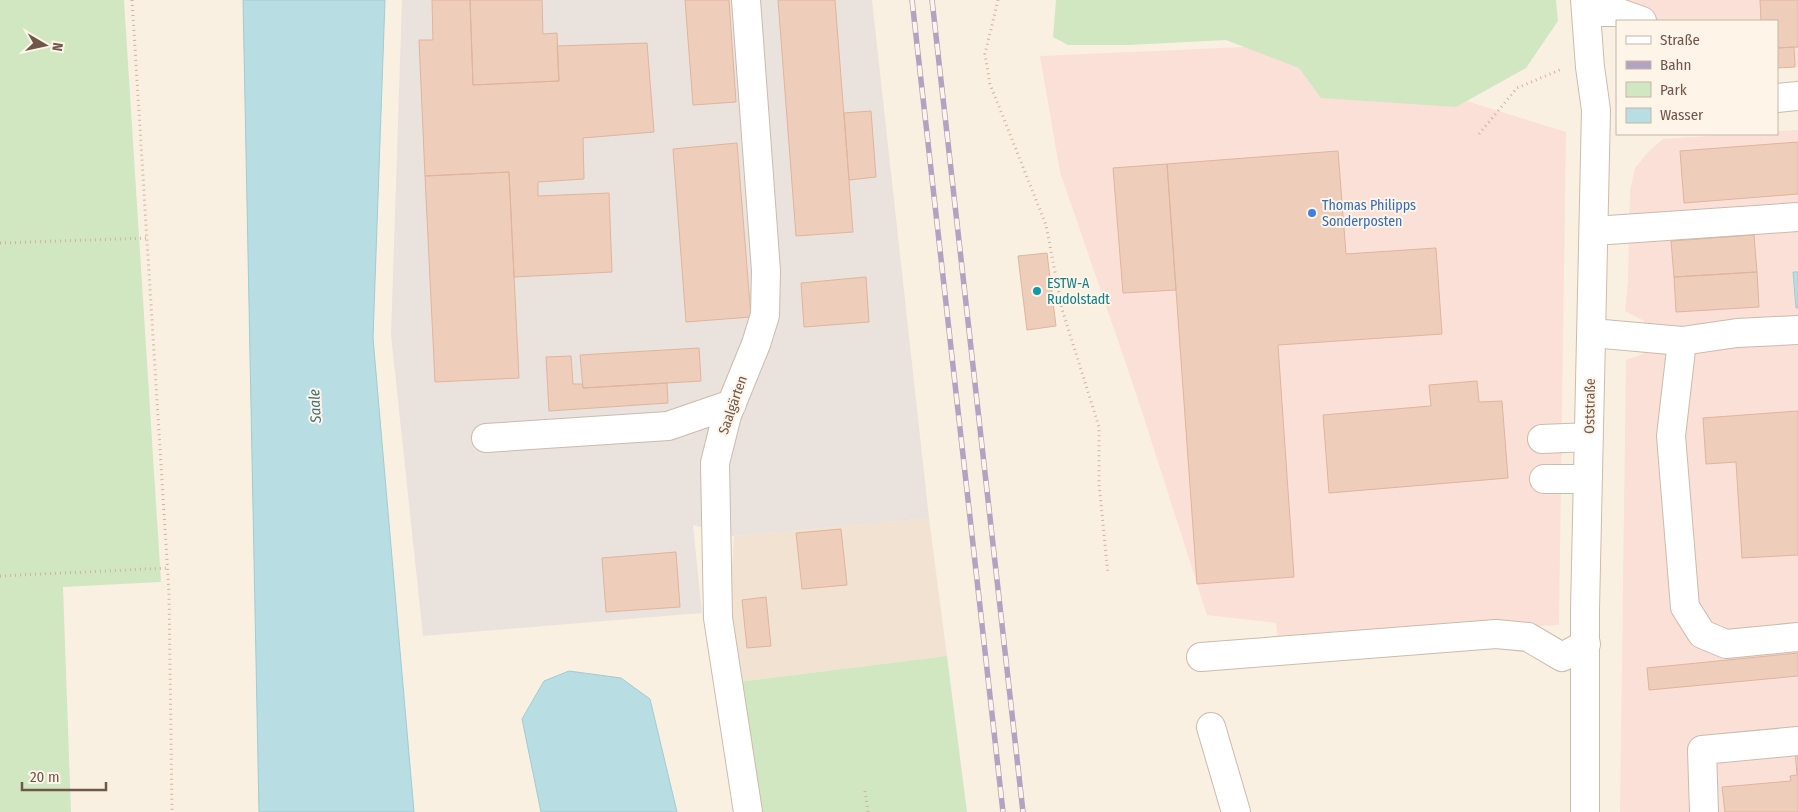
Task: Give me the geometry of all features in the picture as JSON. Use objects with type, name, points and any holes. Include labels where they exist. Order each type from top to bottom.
[{"type":"street","name":"Saalgärten","points":[[746,0],[766,271],[765,315],[756,344],[727,415],[715,463],[718,618],[748,812]]},
{"type":"street","points":[[1585,6],[1617,12],[1639,20]]},
{"type":"street","name":"Oststraße","points":[[1585,6],[1590,67],[1607,110],[1594,231],[1588,479],[1585,812]]},
{"type":"street","points":[[1778,98],[1798,96]]},
{"type":"street","points":[[1594,231],[1798,217]]},
{"type":"street","points":[[1592,333],[1682,341],[1737,333],[1798,330]]},
{"type":"street","points":[[1682,341],[1671,436],[1685,607],[1702,634],[1726,644],[1798,637]]},
{"type":"street","points":[[486,438],[668,426],[732,404]]},
{"type":"street","points":[[1542,439],[1589,437]]},
{"type":"street","points":[[1544,479],[1588,479]]},
{"type":"street","points":[[1201,657],[1496,634],[1528,637],[1562,657],[1586,644]]},
{"type":"street","points":[[1211,727],[1236,812]]},
{"type":"street","points":[[1704,812],[1702,750],[1798,741]]},
{"type":"path","points":[[132,0],[168,568],[172,812]]},
{"type":"path","points":[[998,0],[985,54],[990,84],[1046,225],[1062,309],[1099,427],[1099,484],[1108,574]]},
{"type":"path","points":[[1479,134],[1516,88],[1558,69],[1590,67]]},
{"type":"path","points":[[0,244],[147,238]]},
{"type":"path","points":[[0,576],[168,568]]},
{"type":"path","points":[[865,791],[868,812]]},
{"type":"shaded area","points":[[402,0],[872,0],[929,518],[734,536],[693,525],[702,613],[423,636],[391,335]]},
{"type":"shaded area","points":[[1616,0],[1798,0],[1798,67],[1778,68],[1778,20],[1618,20]]},
{"type":"shaded area","points":[[1287,45],[1566,132],[1559,625],[1375,636],[1278,639],[1276,623],[1207,615],[1136,393],[1060,172],[1040,56]]},
{"type":"shaded area","points":[[1798,130],[1798,812],[1620,812],[1626,360],[1643,354],[1644,321],[1625,311],[1628,282],[1630,191],[1635,168],[1648,152],[1663,139],[1725,135],[1778,135],[1778,131]]},
{"type":"shaded area","points":[[929,518],[947,656],[737,682],[729,616],[734,536]]},
{"type":"green space","points":[[0,0],[124,0],[161,582],[63,587],[71,812],[0,812]]},
{"type":"green space","points":[[1056,0],[1556,0],[1558,21],[1526,68],[1456,107],[1321,98],[1299,68],[1226,40],[1129,45],[1068,45],[1053,37]]},
{"type":"green space","points":[[947,656],[967,812],[759,812],[737,682]]},
{"type":"water","name":"Saale","points":[[243,0],[385,0],[373,338],[414,812],[259,812]]},
{"type":"water","points":[[1793,272],[1798,272],[1798,308],[1796,308]]},
{"type":"water","points":[[569,671],[621,678],[650,699],[677,812],[541,812],[522,719],[544,681]]},
{"type":"building","points":[[432,0],[470,0],[473,85],[559,81],[557,46],[647,43],[654,132],[583,138],[584,179],[538,182],[538,196],[609,193],[612,272],[514,277],[509,172],[425,176],[419,40],[433,40]]},
{"type":"building","points":[[470,0],[542,0],[543,34],[557,33],[559,81],[473,85]]},
{"type":"building","points":[[685,0],[729,0],[736,102],[693,105]]},
{"type":"building","points":[[778,0],[835,0],[853,232],[796,236]]},
{"type":"building","points":[[1760,0],[1798,0],[1798,47],[1778,48],[1778,20],[1761,20]]},
{"type":"building","points":[[1794,47],[1795,67],[1778,68],[1778,48]]},
{"type":"building","points":[[871,111],[876,177],[849,180],[844,113]]},
{"type":"building","points":[[1798,142],[1798,194],[1684,203],[1680,151]]},
{"type":"building","points":[[737,143],[751,317],[686,322],[673,149]]},
{"type":"building","points":[[1338,151],[1346,254],[1436,248],[1442,334],[1278,345],[1294,577],[1197,584],[1167,164]]},
{"type":"building","points":[[1167,164],[1176,290],[1123,293],[1113,168]]},
{"type":"building","points":[[509,172],[519,378],[435,382],[425,176]]},
{"type":"building","points":[[1754,235],[1757,272],[1674,277],[1671,241]]},
{"type":"building","name":"ESTW-A Rudolstadt","points":[[1047,253],[1056,326],[1027,330],[1018,256]]},
{"type":"building","points":[[1757,272],[1759,307],[1676,312],[1674,277]]},
{"type":"building","points":[[866,277],[869,322],[804,327],[801,283]]},
{"type":"building","points":[[699,348],[701,381],[583,388],[580,355]]},
{"type":"building","points":[[571,356],[573,384],[582,384],[583,388],[667,383],[668,403],[549,411],[546,357]]},
{"type":"building","points":[[1477,381],[1479,402],[1502,401],[1508,478],[1329,493],[1323,415],[1431,406],[1429,385]]},
{"type":"building","points":[[1798,411],[1798,555],[1742,558],[1736,462],[1706,464],[1703,418]]},
{"type":"building","points":[[841,529],[847,585],[802,589],[796,533]]},
{"type":"building","points":[[676,552],[680,607],[606,612],[602,558]]},
{"type":"building","points":[[766,597],[771,646],[747,648],[742,600]]},
{"type":"building","points":[[1798,653],[1798,676],[1649,690],[1647,668]]},
{"type":"building","points":[[1798,750],[1798,812],[1725,812],[1722,787],[1791,781],[1790,776],[1797,775],[1795,751]]},
{"type":"railway","points":[[912,0],[1003,812]]},
{"type":"railway","points":[[932,0],[1023,812]]},
{"type":"place","name":"Thomas Philipps Sonderposten","points":[[1312,213]]},
{"type":"place","name":"ESTW-A Rudolstadt","points":[[1037,291]]}]
